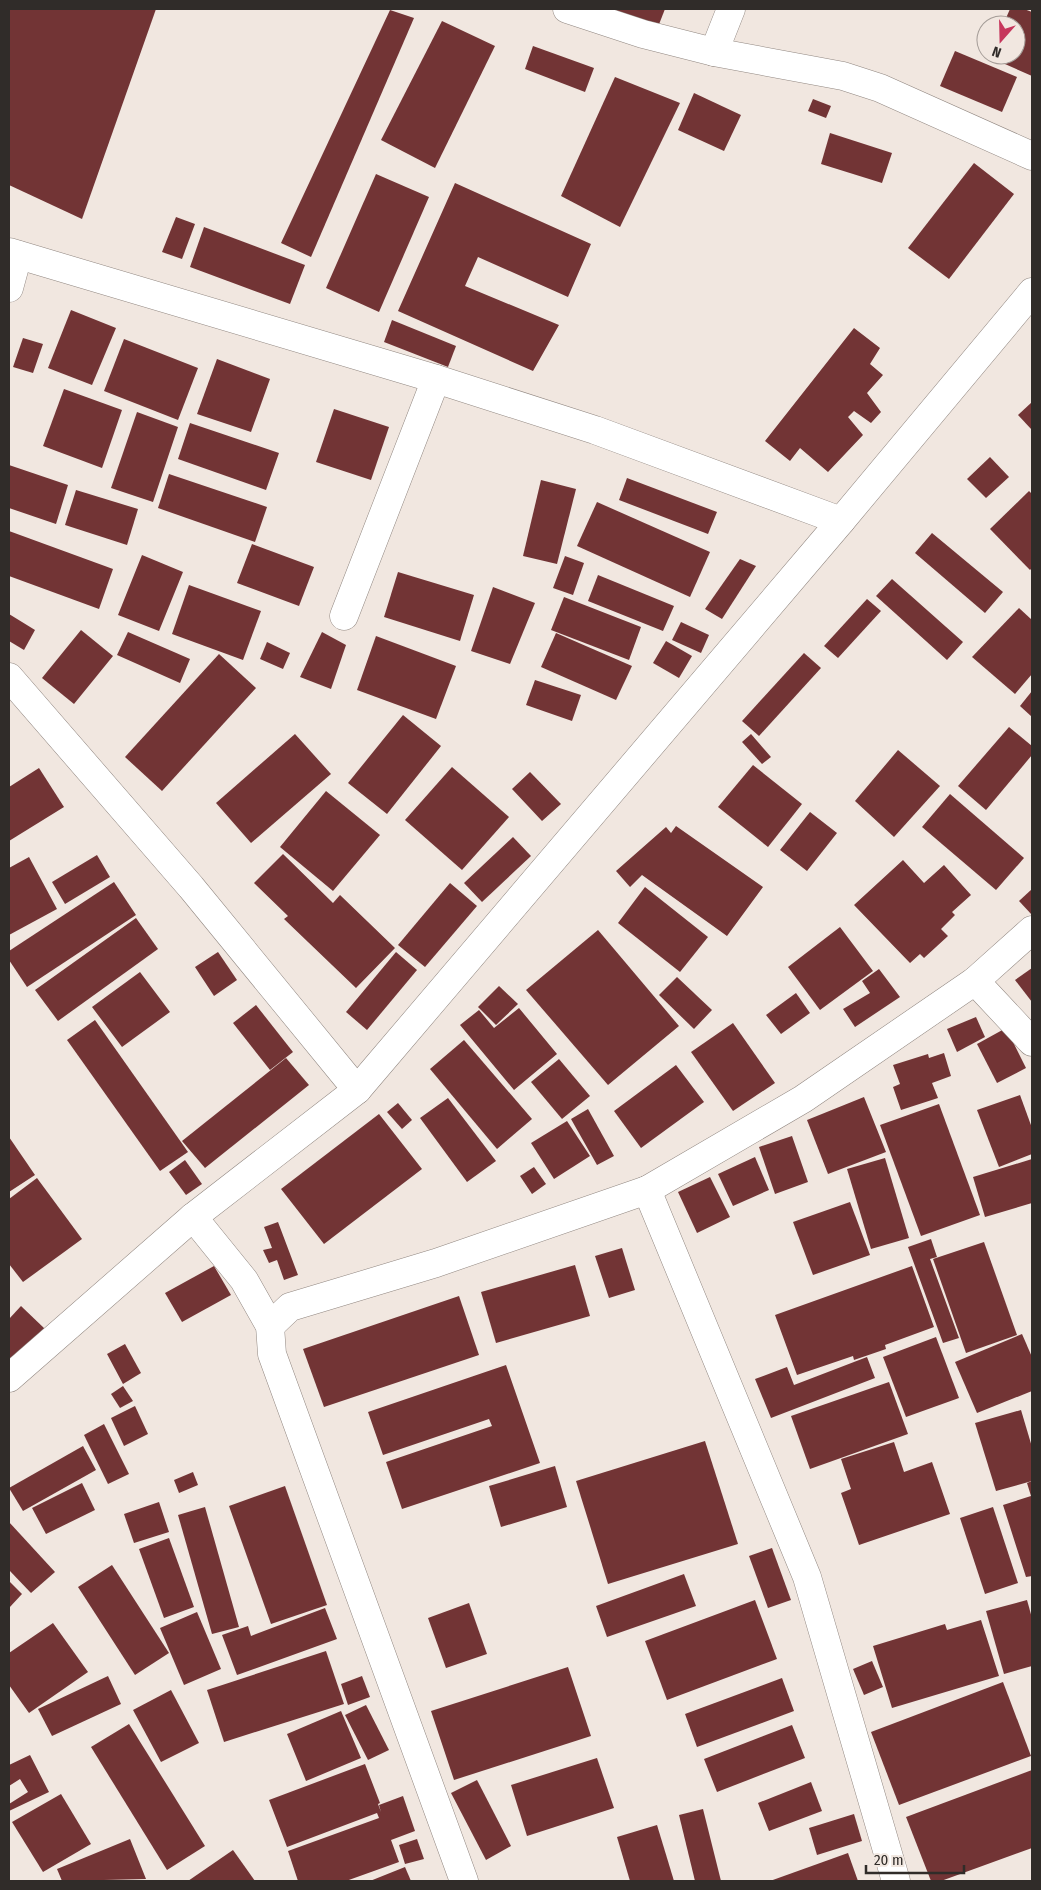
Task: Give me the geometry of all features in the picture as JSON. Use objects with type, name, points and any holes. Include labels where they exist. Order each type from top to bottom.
[{"type":"street","points":[[567,9],[643,34],[714,52],[843,76],[880,88],[1032,156]]},
{"type":"street","points":[[714,52],[731,9]]},
{"type":"street","points":[[9,288],[13,254],[436,379],[595,430],[842,521]]},
{"type":"street","points":[[9,1378],[193,1217],[357,1090],[842,521],[1032,292]]},
{"type":"street","points":[[344,616],[436,379]]},
{"type":"street","points":[[9,677],[191,887],[357,1090]]},
{"type":"street","points":[[270,1326],[290,1307],[436,1263],[647,1190],[803,1099],[975,981],[1032,930]]},
{"type":"street","points":[[975,981],[1032,1042]]},
{"type":"street","points":[[647,1190],[807,1577],[896,1881]]},
{"type":"street","points":[[193,1217],[244,1280],[270,1326],[272,1354],[464,1881]]},
{"type":"building","points":[[9,9],[156,9],[82,219],[9,185]]},
{"type":"building","points":[[596,9],[665,9],[656,32]]},
{"type":"building","points":[[1010,9],[1024,9],[1032,12],[1032,76],[1007,65],[1026,65],[1026,15],[1007,15]]},
{"type":"building","points":[[390,10],[414,18],[311,257],[281,243]]},
{"type":"building","points":[[442,21],[495,46],[435,168],[381,140]]},
{"type":"building","points":[[533,46],[594,68],[585,92],[525,69]]},
{"type":"building","points":[[955,51],[976,60],[976,65],[988,65],[1017,77],[1002,112],[940,86]]},
{"type":"building","points":[[615,77],[680,103],[620,227],[561,196]]},
{"type":"building","points":[[694,93],[741,115],[724,151],[678,130]]},
{"type":"building","points":[[813,99],[831,106],[826,118],[808,111]]},
{"type":"building","points":[[830,133],[892,153],[882,183],[821,164]]},
{"type":"building","points":[[974,163],[1014,194],[949,279],[908,248]]},
{"type":"building","points":[[376,174],[429,197],[379,312],[326,288]]},
{"type":"building","points":[[455,183],[591,244],[568,297],[478,257],[465,286],[559,325],[533,371],[398,311]]},
{"type":"building","points":[[176,217],[195,224],[182,259],[162,252]]},
{"type":"building","points":[[204,227],[305,265],[290,304],[190,267]]},
{"type":"building","points":[[71,310],[116,328],[92,385],[48,368]]},
{"type":"building","points":[[392,320],[456,346],[448,367],[384,342]]},
{"type":"building","points":[[854,328],[880,348],[870,364],[883,375],[867,393],[881,412],[871,423],[854,411],[848,417],[863,435],[828,472],[800,448],[790,461],[765,441]]},
{"type":"building","points":[[23,338],[43,344],[33,373],[13,367]]},
{"type":"building","points":[[124,339],[198,368],[178,420],[104,391]]},
{"type":"building","points":[[217,359],[270,379],[251,432],[197,414]]},
{"type":"building","points":[[64,389],[122,410],[102,468],[43,446]]},
{"type":"building","points":[[1032,402],[1032,430],[1018,415]]},
{"type":"building","points":[[334,409],[389,427],[371,480],[316,462]]},
{"type":"building","points":[[137,412],[178,427],[153,502],[111,488]]},
{"type":"building","points":[[190,423],[279,453],[266,490],[178,459]]},
{"type":"building","points":[[990,457],[1009,477],[986,498],[967,479]]},
{"type":"building","points":[[9,465],[68,485],[56,524],[9,508]]},
{"type":"building","points":[[169,474],[267,507],[255,542],[158,508]]},
{"type":"building","points":[[627,478],[717,512],[708,534],[619,500]]},
{"type":"building","points":[[541,480],[576,489],[557,564],[523,556]]},
{"type":"building","points":[[76,490],[138,509],[127,545],[65,525]]},
{"type":"building","points":[[1029,491],[1032,494],[1032,568],[1030,570],[990,529]]},
{"type":"building","points":[[597,502],[710,552],[690,597],[577,546]]},
{"type":"building","points":[[9,531],[113,569],[99,609],[9,576]]},
{"type":"building","points":[[932,533],[1003,592],[985,613],[915,553]]},
{"type":"building","points":[[252,544],[314,567],[299,606],[237,583]]},
{"type":"building","points":[[142,555],[183,572],[159,631],[118,615]]},
{"type":"building","points":[[565,556],[584,563],[573,595],[553,588]]},
{"type":"building","points":[[740,559],[756,566],[722,619],[705,609]]},
{"type":"building","points":[[398,572],[474,595],[460,641],[384,617]]},
{"type":"building","points":[[598,575],[674,606],[663,631],[588,601]]},
{"type":"building","points":[[892,579],[963,642],[947,660],[876,596]]},
{"type":"building","points":[[189,585],[261,611],[243,660],[172,634]]},
{"type":"building","points":[[493,587],[535,603],[510,664],[471,651]]},
{"type":"building","points":[[564,597],[641,627],[629,660],[551,630]]},
{"type":"building","points":[[867,599],[881,611],[838,658],[824,646]]},
{"type":"building","points":[[1019,608],[1032,620],[1032,674],[1015,694],[972,657]]},
{"type":"building","points":[[9,614],[35,630],[24,650],[9,641]]},
{"type":"building","points":[[681,622],[709,635],[701,653],[672,640]]},
{"type":"building","points":[[81,630],[113,656],[74,704],[42,678]]},
{"type":"building","points":[[128,632],[190,659],[180,683],[117,655]]},
{"type":"building","points":[[322,632],[346,645],[331,689],[300,677]]},
{"type":"building","points":[[556,633],[632,666],[616,700],[541,667]]},
{"type":"building","points":[[376,636],[456,666],[436,719],[357,690]]},
{"type":"building","points":[[666,641],[692,656],[679,678],[653,663]]},
{"type":"building","points":[[267,642],[290,653],[283,669],[260,659]]},
{"type":"building","points":[[804,653],[821,668],[759,736],[742,721]]},
{"type":"building","points":[[219,654],[256,688],[162,791],[125,757]]},
{"type":"building","points":[[535,680],[581,695],[572,721],[526,705]]},
{"type":"building","points":[[1032,691],[1032,717],[1020,706]]},
{"type":"building","points":[[403,715],[441,746],[387,814],[348,783]]},
{"type":"building","points":[[1009,727],[1032,746],[1032,755],[986,810],[958,786]]},
{"type":"building","points":[[295,734],[331,774],[251,843],[216,803]]},
{"type":"building","points":[[751,734],[771,757],[762,764],[742,742]]},
{"type":"building","points":[[898,750],[940,786],[894,837],[855,801]]},
{"type":"building","points":[[753,765],[802,804],[768,847],[718,807]]},
{"type":"building","points":[[452,767],[509,817],[462,870],[405,820]]},
{"type":"building","points":[[39,768],[64,807],[9,841],[9,787]]},
{"type":"building","points":[[530,772],[561,804],[542,821],[512,789]]},
{"type":"building","points":[[326,791],[380,835],[333,891],[280,847]]},
{"type":"building","points":[[950,794],[1024,858],[996,890],[922,827]]},
{"type":"building","points":[[810,812],[837,833],[807,871],[780,850]]},
{"type":"building","points":[[676,826],[763,887],[727,936],[642,875],[630,887],[616,871],[666,827],[671,833]]},
{"type":"building","points":[[513,837],[531,856],[482,902],[464,883]]},
{"type":"building","points":[[283,854],[333,903],[340,895],[395,948],[356,988],[284,919],[288,916],[254,883]]},
{"type":"building","points":[[97,855],[110,877],[65,904],[52,882]]},
{"type":"building","points":[[29,857],[57,909],[9,935],[9,868]]},
{"type":"building","points":[[903,860],[924,883],[944,865],[971,895],[952,912],[955,915],[941,929],[948,936],[924,958],[920,954],[910,963],[854,905]]},
{"type":"building","points":[[114,882],[136,915],[27,987],[9,960],[9,951]]},
{"type":"building","points":[[450,883],[477,906],[425,967],[398,945]]},
{"type":"building","points":[[645,887],[708,937],[680,972],[618,923]]},
{"type":"building","points":[[1032,889],[1032,915],[1019,901]]},
{"type":"building","points":[[136,918],[158,949],[58,1021],[35,990]]},
{"type":"building","points":[[840,927],[873,971],[820,1010],[788,967]]},
{"type":"building","points":[[598,930],[679,1026],[608,1085],[526,990]]},
{"type":"building","points":[[218,952],[237,980],[214,996],[195,967]]},
{"type":"building","points":[[396,952],[417,970],[367,1030],[346,1012]]},
{"type":"building","points":[[1032,968],[1032,1002],[1015,980]]},
{"type":"building","points":[[879,969],[900,997],[855,1027],[843,1009],[870,993],[862,981]]},
{"type":"building","points":[[140,972],[170,1012],[122,1047],[92,1007]]},
{"type":"building","points":[[677,977],[712,1010],[694,1029],[659,995]]},
{"type":"building","points":[[499,986],[518,1004],[496,1025],[478,1007]]},
{"type":"building","points":[[796,993],[810,1013],[781,1034],[766,1015]]},
{"type":"building","points":[[256,1005],[293,1052],[270,1070],[233,1023]]},
{"type":"building","points":[[519,1008],[557,1054],[514,1090],[460,1025],[479,1010],[494,1028]]},
{"type":"building","points":[[976,1017],[985,1037],[957,1052],[947,1029]]},
{"type":"building","points":[[95,1020],[188,1152],[160,1171],[67,1040]]},
{"type":"building","points":[[733,1023],[775,1083],[733,1111],[691,1052]]},
{"type":"building","points":[[1006,1028],[1026,1068],[997,1083],[977,1044]]},
{"type":"building","points":[[464,1040],[532,1119],[497,1149],[430,1069]]},
{"type":"building","points":[[944,1053],[951,1076],[932,1083],[938,1098],[901,1110],[893,1087],[900,1084],[893,1065],[928,1054],[929,1058]]},
{"type":"building","points":[[286,1058],[309,1085],[205,1168],[182,1141]]},
{"type":"building","points":[[559,1059],[590,1096],[562,1119],[531,1082]]},
{"type":"building","points":[[676,1065],[704,1102],[641,1148],[614,1111]]},
{"type":"building","points":[[1020,1095],[1032,1128],[1032,1154],[999,1167],[977,1110]]},
{"type":"building","points":[[864,1097],[886,1152],[828,1174],[807,1120]]},
{"type":"building","points":[[448,1098],[496,1161],[467,1182],[420,1118]]},
{"type":"building","points":[[398,1103],[412,1120],[402,1129],[387,1112]]},
{"type":"building","points":[[939,1104],[980,1215],[921,1236],[880,1125]]},
{"type":"building","points":[[588,1109],[614,1156],[597,1165],[571,1119]]},
{"type":"building","points":[[379,1114],[422,1169],[324,1244],[281,1189]]},
{"type":"building","points":[[567,1121],[590,1156],[554,1179],[531,1143]]},
{"type":"building","points":[[792,1136],[808,1182],[775,1194],[759,1147]]},
{"type":"building","points":[[9,1137],[35,1175],[9,1192]]},
{"type":"building","points":[[755,1157],[769,1190],[733,1206],[718,1174]]},
{"type":"building","points":[[885,1158],[909,1238],[871,1249],[847,1169]]},
{"type":"building","points":[[1032,1159],[1032,1203],[985,1217],[973,1177]]},
{"type":"building","points":[[185,1160],[202,1184],[186,1195],[169,1172]]},
{"type":"building","points":[[534,1167],[546,1184],[532,1194],[520,1176]]},
{"type":"building","points":[[710,1177],[730,1217],[697,1233],[678,1192]]},
{"type":"building","points":[[37,1178],[82,1239],[23,1282],[9,1264],[9,1199]]},
{"type":"building","points":[[850,1202],[870,1255],[813,1275],[793,1222]]},
{"type":"building","points":[[278,1222],[298,1275],[284,1280],[277,1260],[269,1263],[263,1250],[272,1248],[264,1227]]},
{"type":"building","points":[[931,1239],[937,1257],[930,1259],[959,1338],[943,1343],[908,1247]]},
{"type":"building","points":[[984,1242],[1017,1335],[966,1353],[933,1259]]},
{"type":"building","points":[[622,1248],[635,1290],[609,1298],[595,1256]]},
{"type":"building","points":[[575,1265],[590,1316],[496,1343],[481,1292]]},
{"type":"building","points":[[214,1266],[231,1295],[182,1322],[165,1293]]},
{"type":"building","points":[[912,1266],[934,1327],[885,1345],[886,1349],[854,1360],[853,1356],[797,1375],[775,1315]]},
{"type":"building","points":[[459,1296],[479,1355],[324,1407],[303,1349]]},
{"type":"building","points":[[21,1306],[45,1329],[9,1364],[9,1319]]},
{"type":"building","points":[[1022,1334],[1032,1357],[1032,1391],[977,1413],[955,1362]]},
{"type":"building","points":[[936,1337],[959,1398],[906,1417],[883,1357]]},
{"type":"building","points":[[125,1344],[141,1373],[123,1384],[107,1354]]},
{"type":"building","points":[[867,1357],[875,1378],[771,1418],[755,1379],[787,1367],[794,1385]]},
{"type":"building","points":[[506,1365],[540,1463],[402,1509],[386,1462],[492,1426],[489,1419],[383,1455],[368,1412]]},
{"type":"building","points":[[889,1382],[908,1434],[810,1469],[791,1416]]},
{"type":"building","points":[[123,1386],[133,1401],[120,1408],[111,1394]]},
{"type":"building","points":[[135,1406],[148,1434],[124,1446],[111,1418]]},
{"type":"building","points":[[1021,1410],[1032,1447],[1032,1481],[996,1491],[975,1423]]},
{"type":"building","points":[[104,1424],[129,1474],[108,1484],[84,1435]]},
{"type":"building","points":[[705,1441],[738,1544],[608,1584],[576,1481]]},
{"type":"building","points":[[894,1442],[904,1472],[932,1462],[950,1514],[859,1545],[841,1493],[851,1489],[841,1459]]},
{"type":"building","points":[[83,1446],[96,1470],[23,1511],[9,1488]]},
{"type":"building","points":[[555,1466],[567,1507],[501,1527],[489,1486]]},
{"type":"building","points":[[193,1472],[198,1485],[179,1493],[174,1480]]},
{"type":"building","points":[[1032,1481],[1032,1576],[1026,1577],[1003,1505],[1031,1496],[1027,1483]]},
{"type":"building","points":[[82,1483],[95,1510],[46,1534],[32,1508]]},
{"type":"building","points":[[285,1486],[327,1605],[271,1624],[229,1506]]},
{"type":"building","points":[[159,1502],[169,1532],[134,1543],[124,1514]]},
{"type":"building","points":[[205,1507],[239,1627],[212,1634],[178,1515]]},
{"type":"building","points":[[993,1507],[1018,1583],[985,1594],[960,1518]]},
{"type":"building","points":[[9,1522],[55,1572],[31,1593],[9,1570]]},
{"type":"building","points":[[169,1538],[194,1607],[164,1618],[139,1549]]},
{"type":"building","points":[[772,1548],[791,1600],[768,1608],[749,1556]]},
{"type":"building","points":[[112,1565],[169,1653],[135,1675],[78,1587]]},
{"type":"building","points":[[684,1574],[696,1606],[607,1637],[596,1606]]},
{"type":"building","points":[[9,1581],[22,1594],[9,1608]]},
{"type":"building","points":[[755,1600],[777,1659],[667,1700],[645,1641]]},
{"type":"building","points":[[1027,1600],[1032,1618],[1032,1666],[1004,1674],[986,1611]]},
{"type":"building","points":[[469,1603],[487,1654],[446,1668],[428,1618]]},
{"type":"building","points":[[325,1608],[337,1639],[237,1675],[222,1635],[248,1626],[251,1636]]},
{"type":"building","points":[[197,1612],[221,1669],[184,1685],[160,1628]]},
{"type":"building","points":[[981,1620],[999,1676],[892,1708],[873,1646],[945,1624],[947,1630]]},
{"type":"building","points":[[53,1623],[88,1672],[29,1713],[9,1685],[9,1653]]},
{"type":"building","points":[[326,1651],[344,1704],[224,1742],[207,1690]]},
{"type":"building","points":[[872,1661],[883,1687],[864,1695],[853,1669]]},
{"type":"building","points":[[568,1667],[591,1736],[454,1780],[431,1711]]},
{"type":"building","points":[[108,1676],[121,1704],[52,1736],[38,1709]]},
{"type":"building","points":[[362,1676],[370,1697],[348,1705],[341,1684]]},
{"type":"building","points":[[782,1678],[794,1711],[697,1747],[685,1714]]},
{"type":"building","points":[[1003,1682],[1031,1756],[899,1805],[871,1732]]},
{"type":"building","points":[[171,1690],[199,1743],[161,1762],[133,1710]]},
{"type":"building","points":[[366,1705],[389,1750],[368,1760],[345,1715]]},
{"type":"building","points":[[341,1711],[361,1758],[306,1781],[287,1734]]},
{"type":"building","points":[[129,1724],[205,1846],[167,1870],[91,1747]]},
{"type":"building","points":[[792,1725],[805,1758],[717,1792],[704,1759]]},
{"type":"building","points":[[30,1755],[49,1792],[9,1811],[9,1804],[28,1792],[20,1779],[9,1786],[9,1765]]},
{"type":"building","points":[[597,1758],[614,1808],[527,1836],[511,1785]]},
{"type":"building","points":[[365,1764],[380,1803],[378,1804],[381,1812],[379,1805],[403,1796],[415,1831],[391,1840],[399,1862],[346,1881],[298,1881],[288,1851],[379,1818],[377,1813],[287,1847],[269,1800]]},
{"type":"building","points":[[1032,1770],[1032,1848],[941,1881],[931,1881],[906,1817]]},
{"type":"building","points":[[477,1780],[511,1846],[486,1860],[451,1793]]},
{"type":"building","points":[[811,1782],[822,1811],[769,1831],[758,1803]]},
{"type":"building","points":[[61,1794],[91,1844],[43,1872],[12,1822]]},
{"type":"building","points":[[703,1809],[721,1881],[695,1881],[679,1815]]},
{"type":"building","points":[[854,1814],[862,1841],[817,1855],[809,1828]]},
{"type":"building","points":[[657,1825],[674,1881],[630,1881],[617,1837]]},
{"type":"building","points":[[130,1839],[146,1879],[62,1881],[57,1869]]},
{"type":"building","points":[[417,1839],[424,1859],[405,1864],[399,1845]]},
{"type":"building","points":[[233,1850],[255,1881],[188,1881]]},
{"type":"building","points":[[848,1853],[858,1881],[770,1881]]},
{"type":"building","points":[[405,1867],[411,1881],[370,1881]]}]
